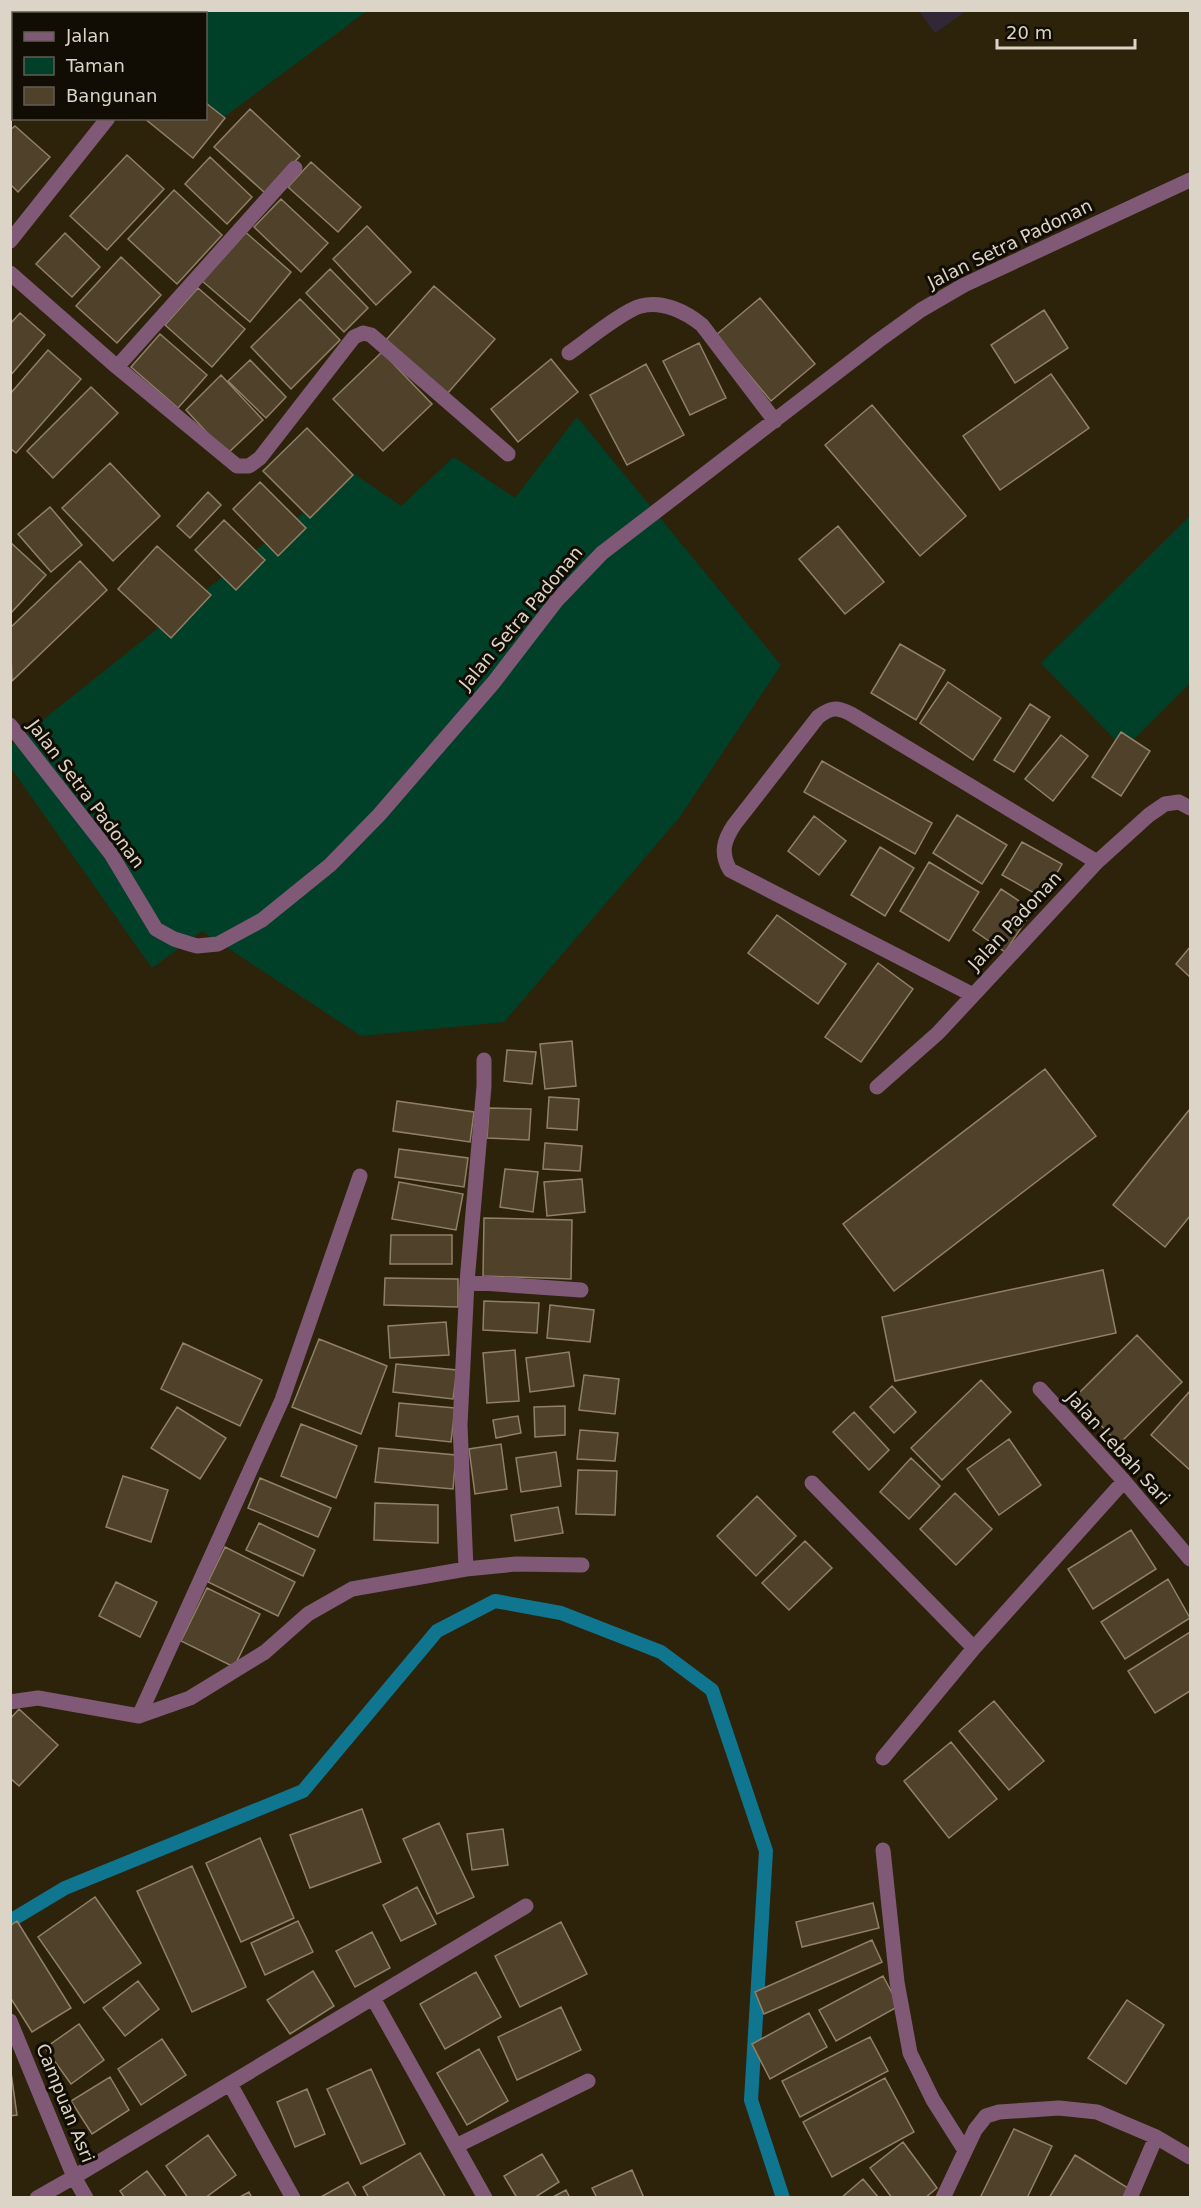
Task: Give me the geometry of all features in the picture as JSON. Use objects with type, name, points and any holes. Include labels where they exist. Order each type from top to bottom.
[{"type":"street","points":[[10,241],[106,120]]},
{"type":"street","points":[[117,367],[296,168]]},
{"type":"street","name":"Jalan Setra Padonan","points":[[10,725],[111,854],[156,928],[174,939],[197,946],[218,944],[262,920],[330,865],[379,815],[494,682],[557,600],[602,553],[878,341],[930,305],[963,285],[1191,180]]},
{"type":"street","points":[[10,273],[117,367],[237,466],[249,466],[260,458],[354,336],[363,333],[371,335],[508,454]]},
{"type":"street","points":[[569,353],[618,318],[640,306],[655,305],[680,311],[690,315],[702,325],[775,420]]},
{"type":"street","points":[[973,995],[730,870],[724,860],[723,850],[727,836],[734,825],[818,717],[836,707],[852,714],[1097,862]]},
{"type":"street","name":"Jalan Padonan","points":[[877,1087],[938,1033],[1097,862],[1149,815],[1165,804],[1179,802],[1191,808]]},
{"type":"street","points":[[466,1569],[460,1425],[467,1282],[484,1086],[484,1060]]},
{"type":"street","points":[[139,1716],[282,1400],[360,1176]]},
{"type":"street","points":[[467,1282],[581,1290]]},
{"type":"street","name":"Jalan Lebah Sari","points":[[1040,1389],[1191,1559]]},
{"type":"street","points":[[884,1758],[974,1648],[1124,1481]]},
{"type":"street","points":[[812,1483],[974,1648]]},
{"type":"street","points":[[10,1702],[38,1698],[139,1716],[190,1698],[265,1652],[308,1614],[352,1589],[466,1569],[516,1564],[582,1565]]},
{"type":"street","points":[[883,1850],[897,1982],[910,2053],[933,2100],[964,2149]]},
{"type":"street","points":[[37,2198],[526,1906]]},
{"type":"street","points":[[373,1998],[485,2198]]},
{"type":"street","name":"Campuan Asri","points":[[10,2021],[74,2177],[86,2198]]},
{"type":"street","points":[[456,2146],[588,2081]]},
{"type":"street","points":[[230,2084],[293,2198]]},
{"type":"street","points":[[943,2198],[964,2149],[975,2130],[986,2116],[999,2112],[1049,2109],[1097,2112],[1156,2138],[1191,2157]]},
{"type":"street","points":[[1130,2198],[1156,2138]]},
{"type":"shaded area","points":[[919,11],[966,11],[935,33]]},
{"type":"green space","points":[[147,10],[367,11],[220,120],[207,109],[207,12],[146,12]]},
{"type":"green space","points":[[577,417],[781,665],[679,818],[504,1022],[361,1036],[202,931],[152,968],[11,768],[10,746],[353,473],[401,506],[454,457],[515,498]]},
{"type":"green space","points":[[1190,516],[1190,683],[1124,749],[1041,663]]},
{"type":"building","points":[[10,10],[81,10],[83,12],[12,12],[12,35],[10,34]]},
{"type":"building","points":[[105,10],[151,10],[150,12],[107,12]]},
{"type":"building","points":[[207,104],[225,118],[193,158],[146,120],[207,120]]},
{"type":"building","points":[[250,109],[300,156],[265,193],[214,147]]},
{"type":"building","points":[[15,126],[50,157],[18,192],[10,184],[10,130]]},
{"type":"building","points":[[127,155],[164,189],[107,250],[70,216]]},
{"type":"building","points":[[210,157],[252,197],[227,224],[185,184]]},
{"type":"building","points":[[311,162],[361,207],[338,232],[288,187]]},
{"type":"building","points":[[174,190],[222,235],[177,284],[128,239]]},
{"type":"building","points":[[281,199],[328,243],[301,272],[254,227]]},
{"type":"building","points":[[367,226],[411,272],[376,305],[333,259]]},
{"type":"building","points":[[243,230],[291,272],[250,322],[201,280]]},
{"type":"building","points":[[65,233],[100,267],[72,297],[36,264]]},
{"type":"building","points":[[121,257],[161,295],[117,343],[76,306]]},
{"type":"building","points":[[330,269],[368,308],[344,332],[306,293]]},
{"type":"building","points":[[434,286],[495,339],[447,394],[386,340]]},
{"type":"building","points":[[198,288],[245,329],[212,367],[165,325]]},
{"type":"building","points":[[760,298],[815,364],[771,401],[716,335]]},
{"type":"building","points":[[300,299],[340,340],[291,389],[251,347]]},
{"type":"building","points":[[1044,310],[1068,348],[1015,383],[991,345]]},
{"type":"building","points":[[20,313],[45,335],[10,376],[10,324]]},
{"type":"building","points":[[160,334],[207,375],[178,408],[131,367]]},
{"type":"building","points":[[699,343],[726,398],[690,415],[663,361]]},
{"type":"building","points":[[48,350],[81,379],[16,453],[10,448],[10,394]]},
{"type":"building","points":[[382,352],[432,404],[383,451],[333,399]]},
{"type":"building","points":[[551,359],[578,392],[518,442],[491,409]]},
{"type":"building","points":[[250,360],[286,397],[266,418],[228,381]]},
{"type":"building","points":[[646,364],[684,435],[627,465],[590,395]]},
{"type":"building","points":[[1051,374],[1089,428],[1000,490],[963,436]]},
{"type":"building","points":[[221,375],[263,420],[227,454],[186,410]]},
{"type":"building","points":[[91,387],[118,413],[53,478],[27,451]]},
{"type":"building","points":[[872,405],[966,516],[920,556],[825,445]]},
{"type":"building","points":[[307,428],[353,475],[310,518],[263,471]]},
{"type":"building","points":[[110,463],[160,516],[113,561],[62,508]]},
{"type":"building","points":[[260,482],[306,528],[278,556],[233,509]]},
{"type":"building","points":[[208,492],[221,505],[190,538],[177,526]]},
{"type":"building","points":[[50,507],[82,545],[51,572],[18,534]]},
{"type":"building","points":[[224,520],[265,560],[236,590],[195,550]]},
{"type":"building","points":[[838,526],[884,582],[845,614],[799,559]]},
{"type":"building","points":[[10,542],[46,575],[10,614]]},
{"type":"building","points":[[157,546],[211,595],[171,638],[118,589]]},
{"type":"building","points":[[80,561],[107,590],[12,681],[10,628]]},
{"type":"building","points":[[900,644],[945,670],[916,720],[871,693]]},
{"type":"building","points":[[948,682],[1001,718],[973,760],[920,723]]},
{"type":"building","points":[[1030,704],[1050,717],[1014,772],[994,760]]},
{"type":"building","points":[[1121,732],[1150,751],[1121,796],[1092,777]]},
{"type":"building","points":[[1061,735],[1088,756],[1053,801],[1025,779]]},
{"type":"building","points":[[822,761],[932,823],[915,854],[804,792]]},
{"type":"building","points":[[957,815],[1007,845],[982,884],[933,853]]},
{"type":"building","points":[[814,816],[846,841],[819,875],[788,851]]},
{"type":"building","points":[[1022,842],[1062,864],[1043,898],[1002,875]]},
{"type":"building","points":[[880,847],[914,868],[885,916],[851,895]]},
{"type":"building","points":[[929,862],[979,892],[949,941],[900,911]]},
{"type":"building","points":[[1001,889],[1033,910],[1005,952],[973,930]]},
{"type":"building","points":[[777,915],[846,964],[818,1004],[748,953]]},
{"type":"building","points":[[1190,947],[1190,977],[1176,964]]},
{"type":"building","points":[[878,963],[913,989],[861,1062],[825,1037]]},
{"type":"building","points":[[572,1041],[576,1086],[545,1089],[540,1044]]},
{"type":"building","points":[[507,1050],[536,1052],[532,1084],[504,1081]]},
{"type":"building","points":[[1045,1069],[1096,1136],[894,1291],[843,1224]]},
{"type":"building","points":[[549,1097],[579,1099],[577,1130],[547,1128]]},
{"type":"building","points":[[397,1101],[474,1112],[470,1142],[393,1131]]},
{"type":"building","points":[[489,1108],[531,1109],[529,1140],[487,1138]]},
{"type":"building","points":[[1190,1109],[1190,1216],[1165,1247],[1113,1205]]},
{"type":"building","points":[[545,1143],[582,1146],[580,1171],[543,1169]]},
{"type":"building","points":[[399,1149],[468,1158],[464,1187],[395,1177]]},
{"type":"building","points":[[505,1169],[538,1172],[533,1212],[500,1207]]},
{"type":"building","points":[[582,1179],[585,1212],[547,1216],[544,1182]]},
{"type":"building","points":[[399,1182],[463,1194],[456,1230],[392,1219]]},
{"type":"building","points":[[484,1218],[572,1220],[571,1279],[483,1276]]},
{"type":"building","points":[[391,1235],[452,1235],[452,1264],[390,1264]]},
{"type":"building","points":[[1103,1270],[1116,1333],[895,1381],[882,1317]]},
{"type":"building","points":[[385,1278],[458,1279],[458,1307],[384,1305]]},
{"type":"building","points":[[484,1301],[539,1303],[537,1333],[483,1330]]},
{"type":"building","points":[[550,1305],[594,1310],[590,1342],[547,1338]]},
{"type":"building","points":[[446,1322],[449,1355],[390,1358],[388,1326]]},
{"type":"building","points":[[1137,1335],[1182,1382],[1119,1444],[1074,1398]]},
{"type":"building","points":[[319,1339],[387,1366],[361,1434],[292,1407]]},
{"type":"building","points":[[183,1343],[262,1380],[240,1426],[161,1389]]},
{"type":"building","points":[[515,1350],[519,1401],[487,1403],[483,1353]]},
{"type":"building","points":[[569,1352],[574,1386],[530,1392],[526,1358]]},
{"type":"building","points":[[396,1364],[457,1370],[453,1399],[393,1392]]},
{"type":"building","points":[[584,1375],[619,1379],[615,1414],[579,1410]]},
{"type":"building","points":[[981,1380],[1011,1412],[942,1480],[911,1448]]},
{"type":"building","points":[[892,1386],[916,1412],[894,1433],[870,1407]]},
{"type":"building","points":[[1190,1391],[1190,1470],[1151,1435]]},
{"type":"building","points":[[399,1403],[455,1408],[451,1442],[396,1436]]},
{"type":"building","points":[[565,1406],[565,1435],[535,1437],[534,1407]]},
{"type":"building","points":[[177,1407],[226,1438],[200,1479],[151,1448]]},
{"type":"building","points":[[854,1412],[889,1450],[869,1470],[833,1432]]},
{"type":"building","points":[[518,1416],[521,1433],[496,1438],[493,1420]]},
{"type":"building","points":[[301,1424],[357,1446],[336,1498],[281,1476]]},
{"type":"building","points":[[580,1430],[618,1433],[615,1461],[577,1459]]},
{"type":"building","points":[[1009,1439],[1041,1485],[999,1515],[967,1469]]},
{"type":"building","points":[[501,1444],[507,1489],[475,1494],[469,1449]]},
{"type":"building","points":[[379,1448],[456,1455],[453,1489],[375,1482]]},
{"type":"building","points":[[556,1452],[561,1486],[521,1492],[516,1458]]},
{"type":"building","points":[[911,1458],[940,1486],[909,1519],[880,1492]]},
{"type":"building","points":[[578,1470],[617,1471],[615,1515],[576,1514]]},
{"type":"building","points":[[123,1476],[168,1490],[151,1542],[106,1527]]},
{"type":"building","points":[[260,1478],[331,1508],[318,1537],[248,1508]]},
{"type":"building","points":[[955,1493],[992,1529],[956,1565],[920,1529]]},
{"type":"building","points":[[757,1496],[796,1536],[756,1576],[717,1536]]},
{"type":"building","points":[[375,1503],[438,1505],[438,1543],[374,1540]]},
{"type":"building","points":[[558,1507],[563,1533],[515,1541],[511,1515]]},
{"type":"building","points":[[259,1523],[315,1550],[303,1576],[246,1550]]},
{"type":"building","points":[[1131,1530],[1156,1569],[1093,1609],[1068,1569]]},
{"type":"building","points":[[805,1541],[832,1568],[789,1610],[762,1583]]},
{"type":"building","points":[[225,1547],[295,1582],[278,1616],[208,1582]]},
{"type":"building","points":[[1168,1579],[1190,1618],[1125,1659],[1101,1622]]},
{"type":"building","points":[[116,1582],[157,1602],[140,1637],[99,1616]]},
{"type":"building","points":[[207,1588],[260,1614],[234,1667],[181,1641]]},
{"type":"building","points":[[1190,1632],[1190,1691],[1155,1713],[1128,1671]]},
{"type":"building","points":[[994,1701],[1044,1761],[1009,1790],[959,1731]]},
{"type":"building","points":[[19,1709],[58,1745],[19,1786],[10,1778],[10,1719]]},
{"type":"building","points":[[951,1742],[997,1799],[949,1838],[904,1781]]},
{"type":"building","points":[[362,1809],[381,1862],[310,1888],[290,1835]]},
{"type":"building","points":[[439,1823],[474,1897],[437,1914],[403,1839]]},
{"type":"building","points":[[503,1829],[508,1865],[472,1870],[467,1834]]},
{"type":"building","points":[[260,1838],[294,1918],[241,1942],[206,1863]]},
{"type":"building","points":[[192,1866],[246,1987],[192,2012],[137,1891]]},
{"type":"building","points":[[417,1887],[436,1924],[401,1941],[383,1905]]},
{"type":"building","points":[[95,1897],[141,1963],[84,2003],[38,1937]]},
{"type":"building","points":[[873,1903],[879,1928],[802,1947],[796,1922]]},
{"type":"building","points":[[17,1921],[71,2008],[32,2032],[10,1997],[10,1926]]},
{"type":"building","points":[[298,1921],[313,1952],[265,1975],[251,1943]]},
{"type":"building","points":[[561,1922],[587,1974],[520,2007],[495,1956]]},
{"type":"building","points":[[372,1932],[390,1968],[355,1987],[336,1951]]},
{"type":"building","points":[[872,1940],[882,1962],[764,2014],[755,1992]]},
{"type":"building","points":[[313,1971],[334,2006],[290,2034],[267,2000]]},
{"type":"building","points":[[476,1972],[501,2017],[445,2049],[420,2004]]},
{"type":"building","points":[[883,1976],[899,2006],[836,2041],[819,2010]]},
{"type":"building","points":[[138,1981],[159,2009],[125,2036],[103,2008]]},
{"type":"building","points":[[1127,2000],[1164,2025],[1126,2084],[1088,2058]]},
{"type":"building","points":[[561,2007],[581,2050],[517,2080],[498,2037]]},
{"type":"building","points":[[809,2013],[827,2047],[770,2079],[752,2044]]},
{"type":"building","points":[[79,2024],[104,2060],[71,2084],[45,2048]]},
{"type":"building","points":[[870,2037],[888,2071],[800,2117],[782,2081]]},
{"type":"building","points":[[162,2039],[186,2075],[141,2105],[118,2069]]},
{"type":"building","points":[[479,2049],[508,2101],[467,2125],[437,2073]]},
{"type":"building","points":[[10,2065],[17,2115],[10,2116]]},
{"type":"building","points":[[371,2069],[405,2144],[361,2164],[327,2089]]},
{"type":"building","points":[[110,2077],[129,2110],[92,2134],[71,2101]]},
{"type":"building","points":[[885,2078],[914,2132],[832,2177],[803,2122]]},
{"type":"building","points":[[307,2089],[325,2134],[295,2147],[277,2102]]},
{"type":"building","points":[[1014,2129],[1052,2146],[1027,2198],[980,2198]]},
{"type":"building","points":[[208,2135],[236,2175],[205,2198],[188,2198],[166,2166]]},
{"type":"building","points":[[903,2142],[937,2188],[925,2198],[892,2198],[870,2168]]},
{"type":"building","points":[[420,2153],[446,2198],[369,2198],[363,2187]]},
{"type":"building","points":[[542,2154],[559,2182],[534,2198],[517,2198],[504,2176]]},
{"type":"building","points":[[1075,2155],[1128,2188],[1123,2198],[1049,2198]]},
{"type":"building","points":[[632,2170],[644,2198],[597,2198],[592,2188]]},
{"type":"building","points":[[147,2171],[167,2198],[125,2198],[120,2191]]},
{"type":"building","points":[[863,2179],[879,2198],[841,2198]]},
{"type":"building","points":[[348,2182],[357,2198],[319,2198]]},
{"type":"building","points":[[566,2190],[570,2198],[551,2198]]},
{"type":"building","points":[[249,2192],[252,2198],[238,2198]]},
{"type":"waterway","points":[[10,1921],[65,1888],[303,1791],[437,1631],[495,1601],[561,1613],[661,1652],[712,1690],[766,1851],[751,2100],[783,2198]]}]
